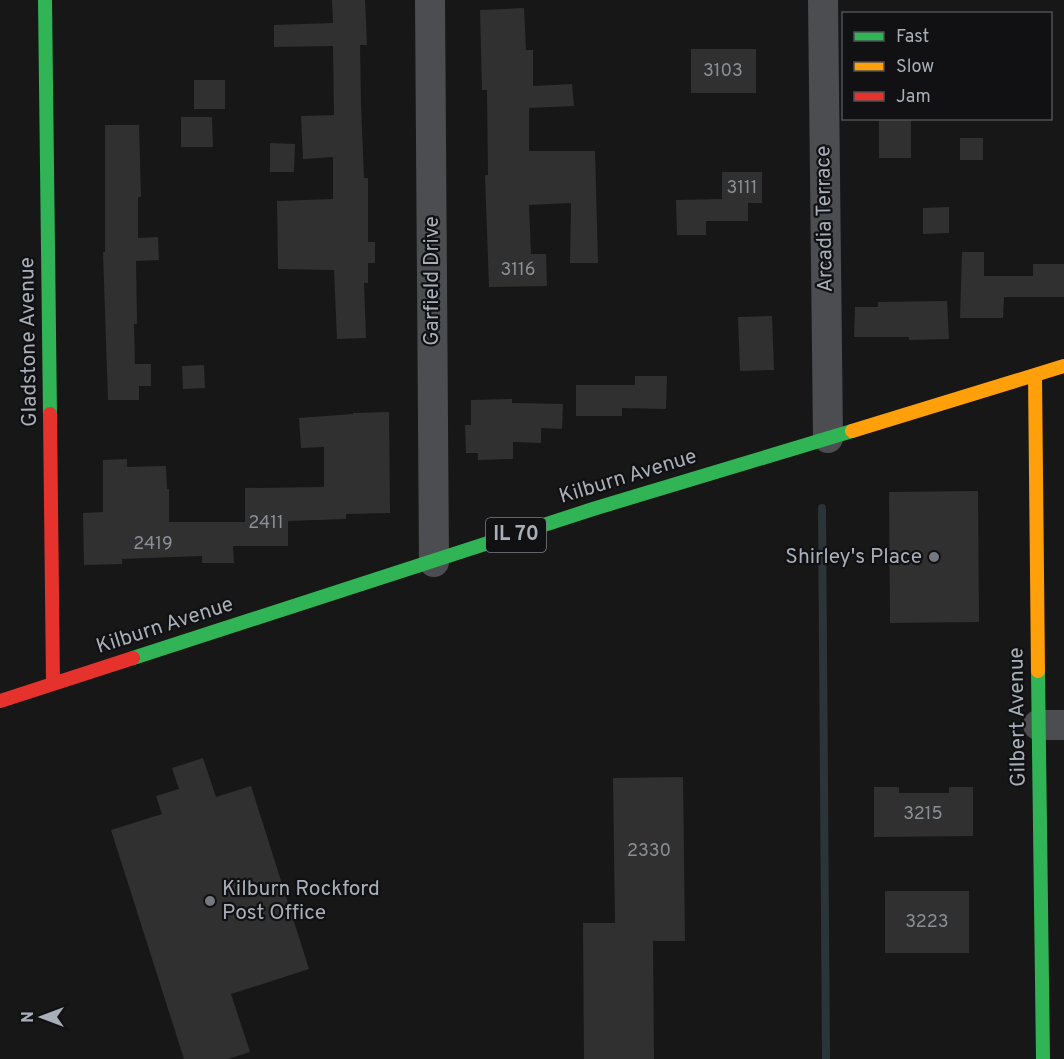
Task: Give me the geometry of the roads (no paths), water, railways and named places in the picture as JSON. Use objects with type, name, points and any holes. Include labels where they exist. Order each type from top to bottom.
[{"type":"street","name":"Gladstone Avenue","points":[[45,0],[53,683]]},
{"type":"street","name":"Garfield Drive","points":[[430,0],[434,562]]},
{"type":"street","name":"Arcadia Terrace","points":[[823,0],[828,438]]},
{"type":"street","name":"Kilburn Avenue","points":[[0,701],[593,509],[1064,366]]},
{"type":"street","name":"Gilbert Avenue","points":[[1035,375],[1051,725],[1043,1059]]},
{"type":"waterway","points":[[822,508],[826,1059]]},
{"type":"place","name":"Shirley's Place","points":[[934,557]]},
{"type":"place","name":"Kilburn Rockford Post Office","points":[[210,901]]}]
